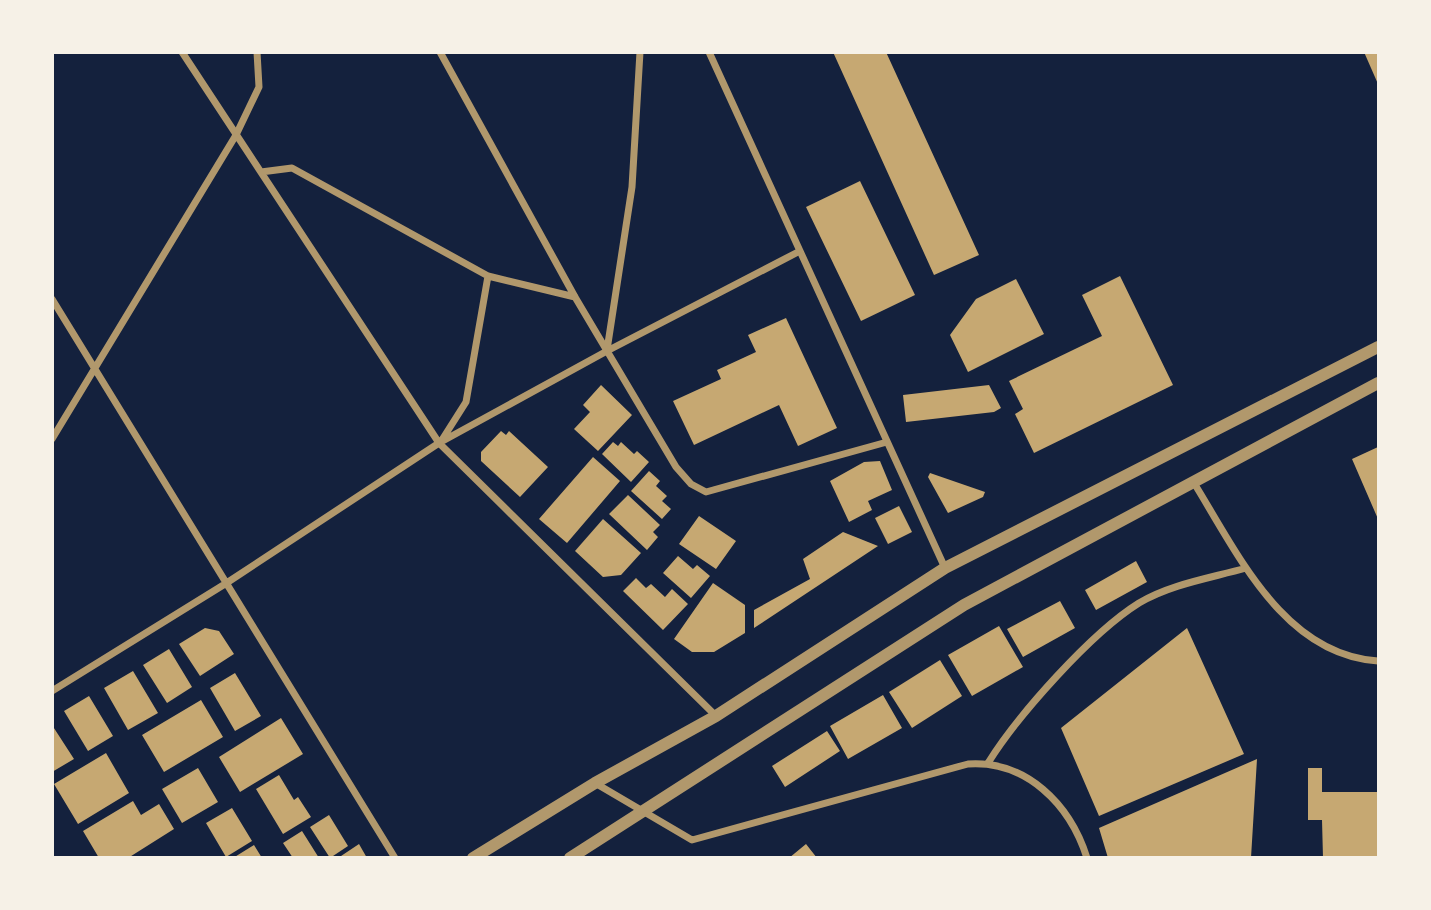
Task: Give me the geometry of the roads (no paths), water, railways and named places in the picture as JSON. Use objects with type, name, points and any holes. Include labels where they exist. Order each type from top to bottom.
[{"type":"street","points":[[182,52],[439,443],[716,716]]},
{"type":"street","points":[[52,439],[236,135],[259,87],[257,52]]},
{"type":"street","points":[[440,52],[575,297],[676,467],[691,484],[706,492],[887,442]]},
{"type":"street","points":[[607,351],[632,187],[640,52]]},
{"type":"street","points":[[709,52],[945,568]]},
{"type":"street","points":[[261,173],[292,168],[488,276],[575,297]]},
{"type":"street","points":[[52,691],[225,584],[439,443],[607,351],[800,251]]},
{"type":"street","points":[[439,443],[466,402],[488,276]]},
{"type":"street","points":[[52,299],[395,858]]},
{"type":"street","points":[[473,858],[595,783],[716,716],[945,568],[1378,347]]},
{"type":"street","points":[[570,858],[964,605],[1378,383]]},
{"type":"street","points":[[1194,483],[1246,568],[1283,615],[1312,639],[1331,650],[1361,660],[1378,662]]},
{"type":"street","points":[[988,763],[1010,729],[1115,621],[1157,595],[1246,568]]},
{"type":"street","points":[[595,783],[692,840],[968,765],[988,763],[1022,773],[1057,802],[1082,841],[1087,858]]}]
